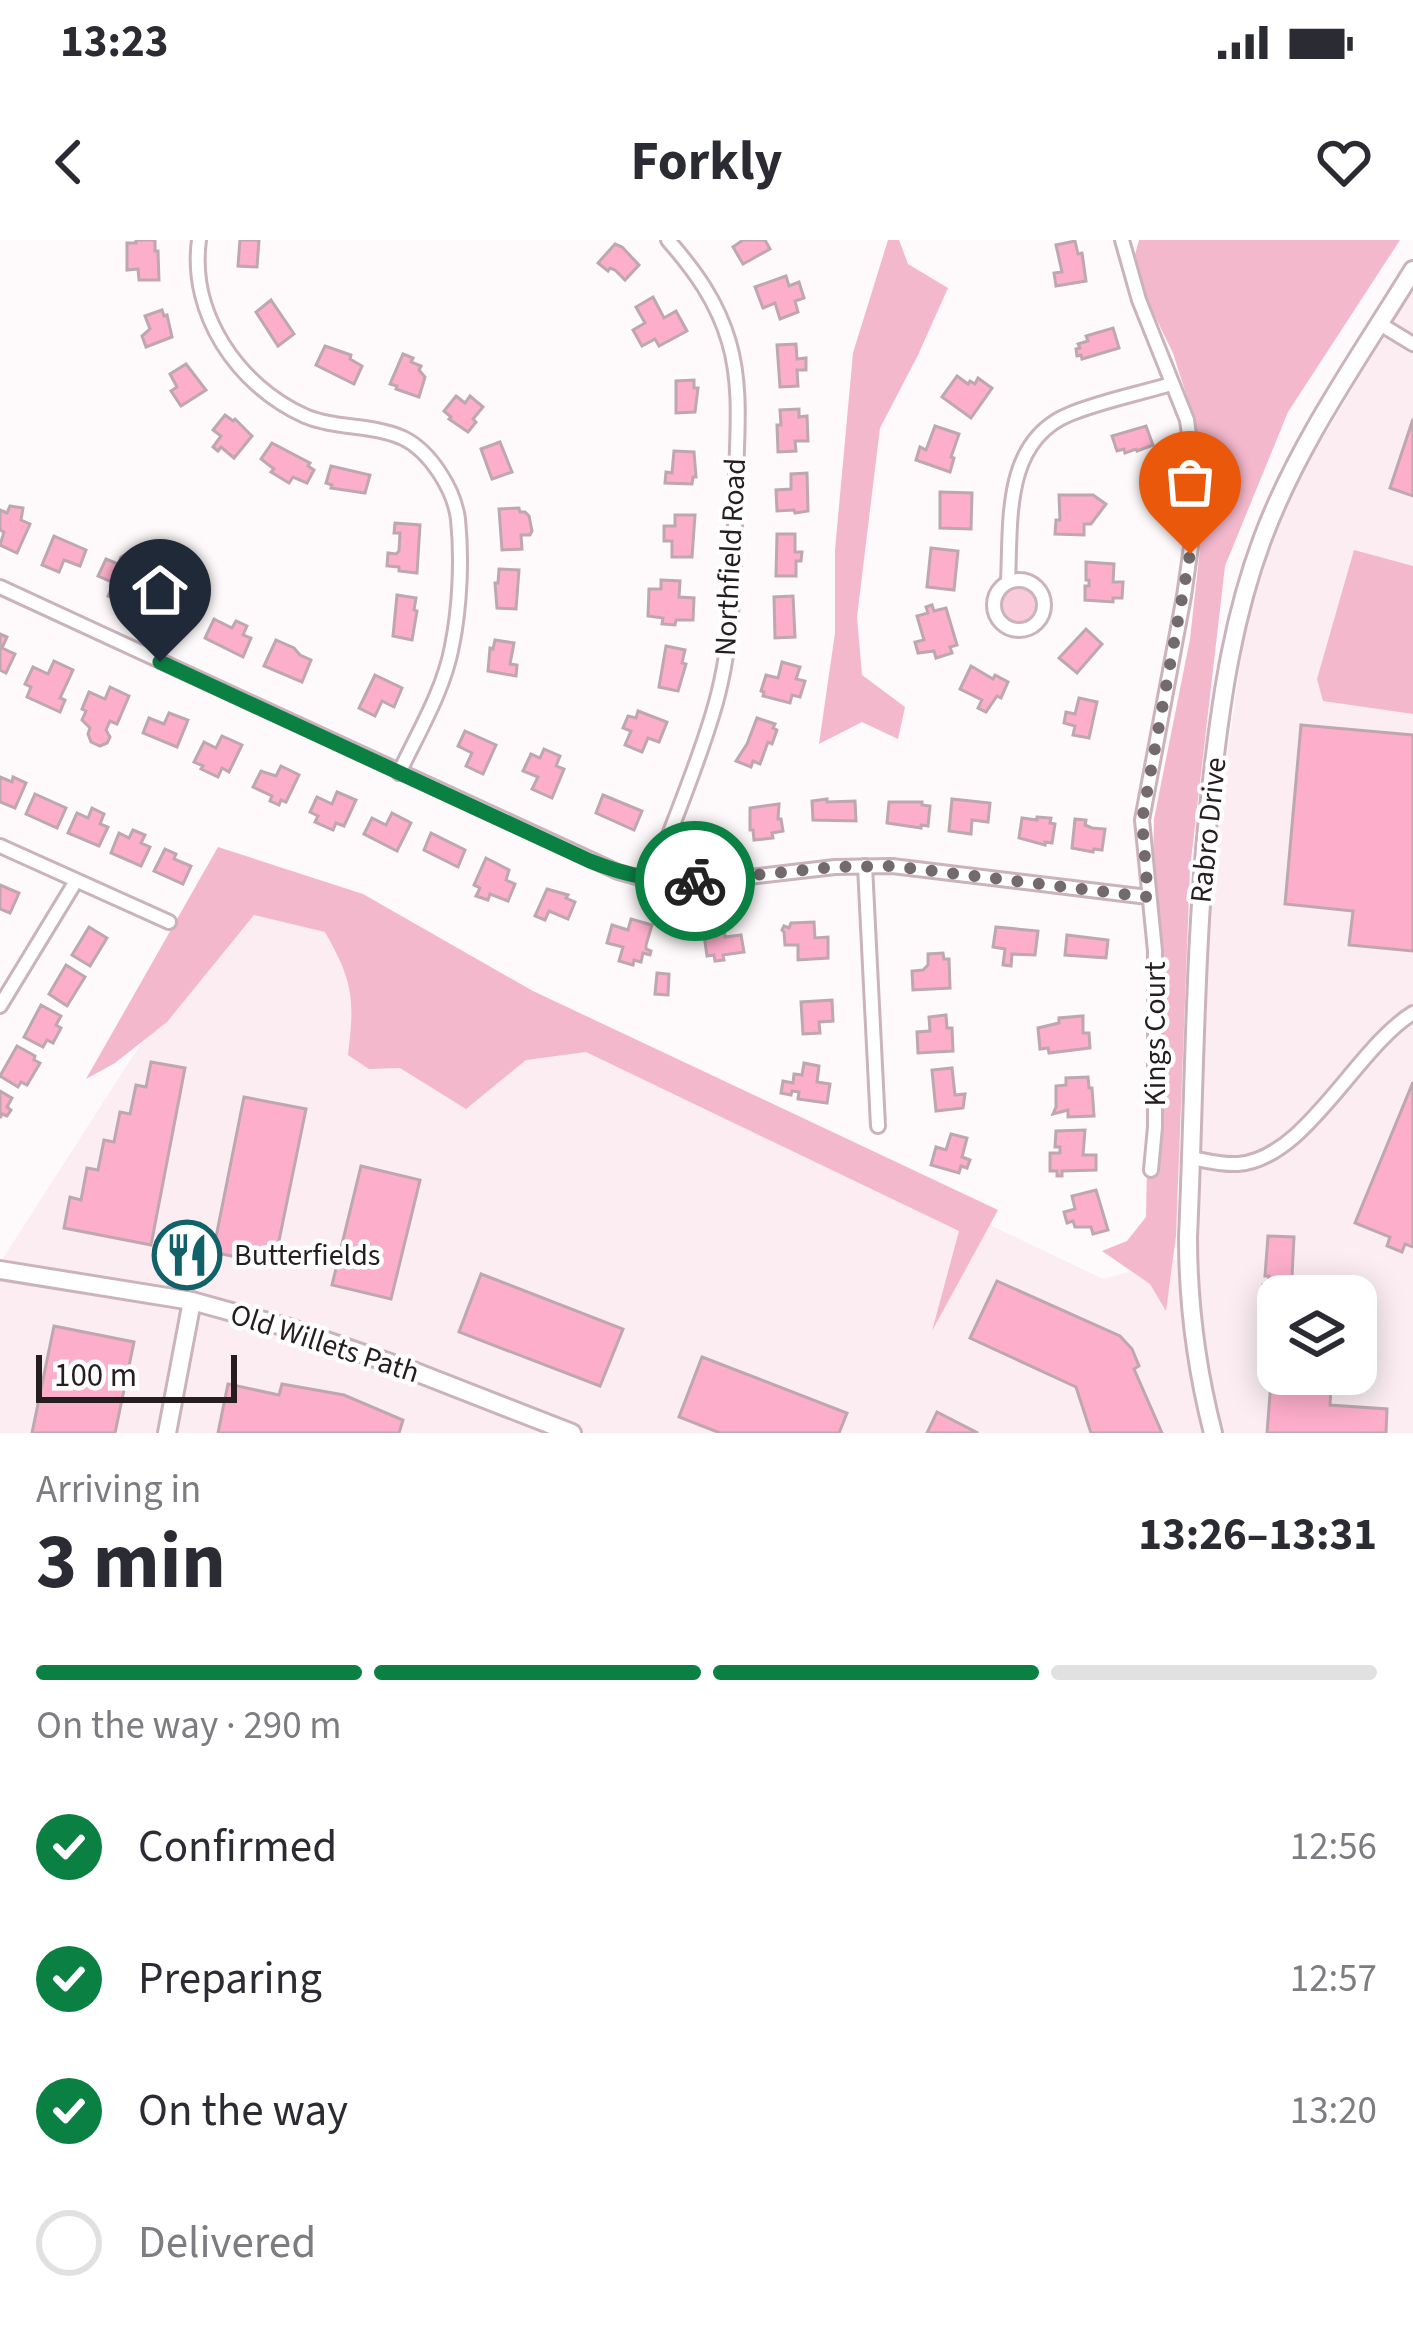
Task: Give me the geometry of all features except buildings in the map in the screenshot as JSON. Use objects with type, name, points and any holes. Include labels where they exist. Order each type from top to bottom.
[{"type":"main road","name":"Rabro Drive","points":[[1213,1433],[1193,1340],[1188,1285],[1202,867],[1232,639],[1250,572],[1289,476],[1413,270]]},
{"type":"main road","name":"Old Willets Path","points":[[0,1270],[192,1300],[412,1371],[572,1433]]},
{"type":"main road","points":[[167,1433],[192,1300]]},
{"type":"street","points":[[199,240],[202,293],[214,330],[253,381],[307,417],[406,439],[433,464],[448,487],[458,515],[452,648],[435,698],[399,772]]},
{"type":"street","name":"Northfield Road","points":[[651,880],[712,716],[732,620],[738,392],[718,309],[698,274],[668,240]]},
{"type":"street","name":"Kings Court","points":[[1122,240],[1139,300],[1187,420],[1196,485],[1180,618],[1142,820],[1155,951],[1151,1170]]},
{"type":"street","points":[[1380,324],[1413,344]]},
{"type":"street","points":[[1008,581],[1016,473],[1030,443],[1068,414],[1171,384]]},
{"type":"street","points":[[1024,580],[1043,596],[1040,620],[1026,629],[1010,629],[997,618],[993,601],[1008,581],[1024,580]]},
{"type":"street","points":[[0,587],[618,872],[651,880],[714,881],[892,866],[1148,897]]},
{"type":"street","points":[[0,846],[169,922]]},
{"type":"street","points":[[865,866],[878,1126]]},
{"type":"street","points":[[0,1006],[76,881]]},
{"type":"street","points":[[1192,1158],[1243,1164],[1272,1152],[1301,1132],[1389,1029],[1413,1013]]},
{"type":"shaded area","points":[[888,240],[899,240],[908,264],[948,288],[880,428],[857,617],[862,675],[905,707],[898,739],[862,722],[819,744],[835,633],[835,550],[853,353]]},
{"type":"shaded area","points":[[1139,240],[1400,240],[1288,412],[1225,566],[1190,869],[1176,1236],[1166,1311],[1150,1284],[1102,1251],[1127,1241],[1146,1217],[1154,819],[1190,639],[1208,477],[1173,353],[1144,294],[1134,258]]},
{"type":"shaded area","points":[[1413,286],[1413,1433],[0,1433],[0,1263],[251,872],[1103,1279],[1194,1255],[1213,861],[1245,628],[1285,502]]},
{"type":"shaded area","points":[[1354,550],[1413,566],[1413,714],[1323,701],[1317,679]]},
{"type":"shaded area","points":[[1019,583],[1034,590],[1041,605],[1034,620],[1019,627],[1004,620],[997,605],[1004,590]]},
{"type":"shaded area","points":[[218,847],[363,894],[533,991],[998,1210],[932,1331],[959,1231],[586,1052],[526,1060],[466,1109],[400,1068],[369,1069],[348,1055],[350,991],[325,932],[254,915],[167,1022],[115,1063],[86,1079]]},
{"type":"way so far","points":[[695,881],[892,866],[1148,897],[1142,820],[1190,554]]},
{"type":"place","name":"Butterfields","points":[[187,1255]]},
{"type":"route","points":[[160,662],[590,861],[651,880],[695,881]]}]
